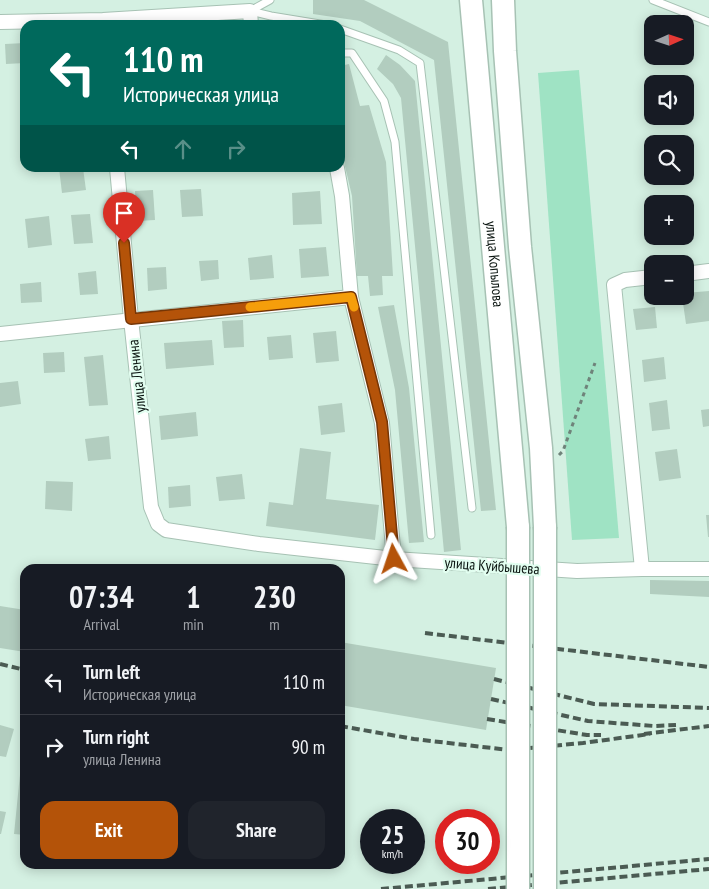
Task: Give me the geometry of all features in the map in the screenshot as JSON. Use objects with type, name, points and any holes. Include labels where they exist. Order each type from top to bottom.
[{"type":"main road","name":"улица Копылова","points":[[471,0],[518,527],[518,889]]},
{"type":"main road","name":"улица Копылова","points":[[503,0],[505,51],[520,246],[541,448],[545,527],[544,889]]},
{"type":"street","points":[[191,20],[250,18]]},
{"type":"street","points":[[0,22],[20,22]]},
{"type":"street","name":"улица Ленина","points":[[117,172],[151,507],[158,524]]},
{"type":"street","points":[[338,172],[342,196],[351,297],[382,422],[394,559]]},
{"type":"street","points":[[694,273],[709,271]]},
{"type":"street","points":[[642,569],[614,285],[625,280],[644,278]]},
{"type":"street","points":[[0,334],[351,297]]},
{"type":"street","name":"улица Куйбышева","points":[[158,524],[166,530],[259,544],[394,559],[576,571],[709,569]]},
{"type":"lane","points":[[250,18],[270,0]]},
{"type":"lane","points":[[653,0],[709,22]]},
{"type":"lane","points":[[250,18],[271,16],[295,20]]},
{"type":"lane","points":[[345,31],[399,50],[420,63],[472,508]]},
{"type":"lane","points":[[345,53],[352,54],[384,101],[395,142],[432,535]]},
{"type":"path","points":[[563,451],[595,363]]},
{"type":"green space","points":[[579,70],[619,538],[572,540],[538,73]]},
{"type":"building","points":[[313,0],[364,0],[448,42],[496,510],[481,511],[434,60],[360,21],[313,14]]},
{"type":"building","points":[[20,43],[20,63],[6,64],[5,44]]},
{"type":"building","points":[[386,55],[400,65],[415,81],[461,550],[444,552],[401,98],[393,84],[377,69]]},
{"type":"building","points":[[349,64],[360,106],[369,105],[386,162],[393,276],[382,276],[383,295],[370,296],[368,276],[357,276],[352,196],[345,166],[345,65]]},
{"type":"building","points":[[59,172],[84,172],[86,190],[62,193]]},
{"type":"building","points":[[201,189],[203,216],[182,217],[180,190]]},
{"type":"building","points":[[153,190],[155,220],[137,221],[135,191]]},
{"type":"building","points":[[320,191],[322,224],[293,225],[292,193]]},
{"type":"building","points":[[90,214],[93,243],[74,244],[71,215]]},
{"type":"building","points":[[49,216],[52,245],[28,248],[25,219]]},
{"type":"building","points":[[326,247],[329,276],[301,278],[299,249]]},
{"type":"building","points":[[272,255],[274,278],[250,280],[248,258]]},
{"type":"building","points":[[218,260],[219,279],[201,281],[199,261]]},
{"type":"building","points":[[166,267],[167,289],[148,291],[147,268]]},
{"type":"building","points":[[96,271],[98,294],[80,295],[78,273]]},
{"type":"building","points":[[41,282],[42,302],[21,303],[20,284]]},
{"type":"building","points":[[709,291],[709,321],[686,324],[683,305],[694,305],[694,292]]},
{"type":"building","points":[[394,305],[409,388],[424,542],[409,543],[395,390],[378,307]]},
{"type":"building","points":[[655,307],[657,328],[636,330],[633,309]]},
{"type":"building","points":[[243,320],[244,347],[224,348],[222,321]]},
{"type":"building","points":[[336,331],[339,361],[316,363],[313,333]]},
{"type":"building","points":[[291,335],[293,358],[269,360],[267,337]]},
{"type":"building","points":[[212,340],[214,365],[166,369],[164,343]]},
{"type":"building","points":[[64,352],[65,372],[44,373],[43,353]]},
{"type":"building","points":[[103,355],[108,405],[89,406],[84,357]]},
{"type":"building","points":[[664,357],[666,379],[644,382],[642,360]]},
{"type":"building","points":[[18,381],[21,404],[0,407],[0,383]]},
{"type":"building","points":[[667,400],[670,429],[652,431],[649,403]]},
{"type":"building","points":[[342,403],[345,432],[321,435],[318,406]]},
{"type":"building","points":[[709,409],[709,426],[703,427],[701,410]]},
{"type":"building","points":[[196,412],[198,436],[161,440],[159,416]]},
{"type":"building","points":[[109,436],[111,459],[88,461],[85,439]]},
{"type":"building","points":[[300,448],[331,452],[326,499],[379,505],[375,540],[266,526],[269,502],[293,505]]},
{"type":"building","points":[[677,449],[681,478],[659,481],[655,452]]},
{"type":"building","points":[[242,474],[245,499],[219,501],[216,477]]},
{"type":"building","points":[[46,481],[73,482],[72,511],[45,509]]},
{"type":"building","points":[[190,485],[191,506],[169,508],[168,487]]},
{"type":"building","points":[[706,515],[709,515],[709,537],[708,537]]},
{"type":"building","points":[[650,580],[709,581],[709,597],[650,594]]},
{"type":"building","points":[[0,606],[20,609],[20,651],[0,648]]},
{"type":"building","points":[[345,643],[496,668],[486,730],[345,706]]},
{"type":"building","points":[[0,725],[14,729],[6,757],[0,756]]},
{"type":"building","points":[[20,775],[20,835],[14,834]]},
{"type":"building","points":[[0,811],[6,812],[1,834],[0,834]]},
{"type":"railway","points":[[425,633],[709,667]]},
{"type":"railway","points":[[0,664],[20,669]]},
{"type":"railway","points":[[494,679],[594,704],[709,708]]},
{"type":"railway","points":[[491,699],[588,721],[654,726],[676,725]]},
{"type":"railway","points":[[487,719],[587,735],[601,735]]},
{"type":"railway","points":[[644,734],[709,726]]},
{"type":"railway","points":[[345,727],[414,739],[509,750],[650,734]]},
{"type":"railway","points":[[381,889],[709,859]]},
{"type":"railway","points":[[488,889],[709,869]]},
{"type":"slow traffic","points":[[250,307],[351,297],[354,307]]},
{"type":"route","points":[[124,243],[131,319],[351,297],[382,422],[394,559]]}]
